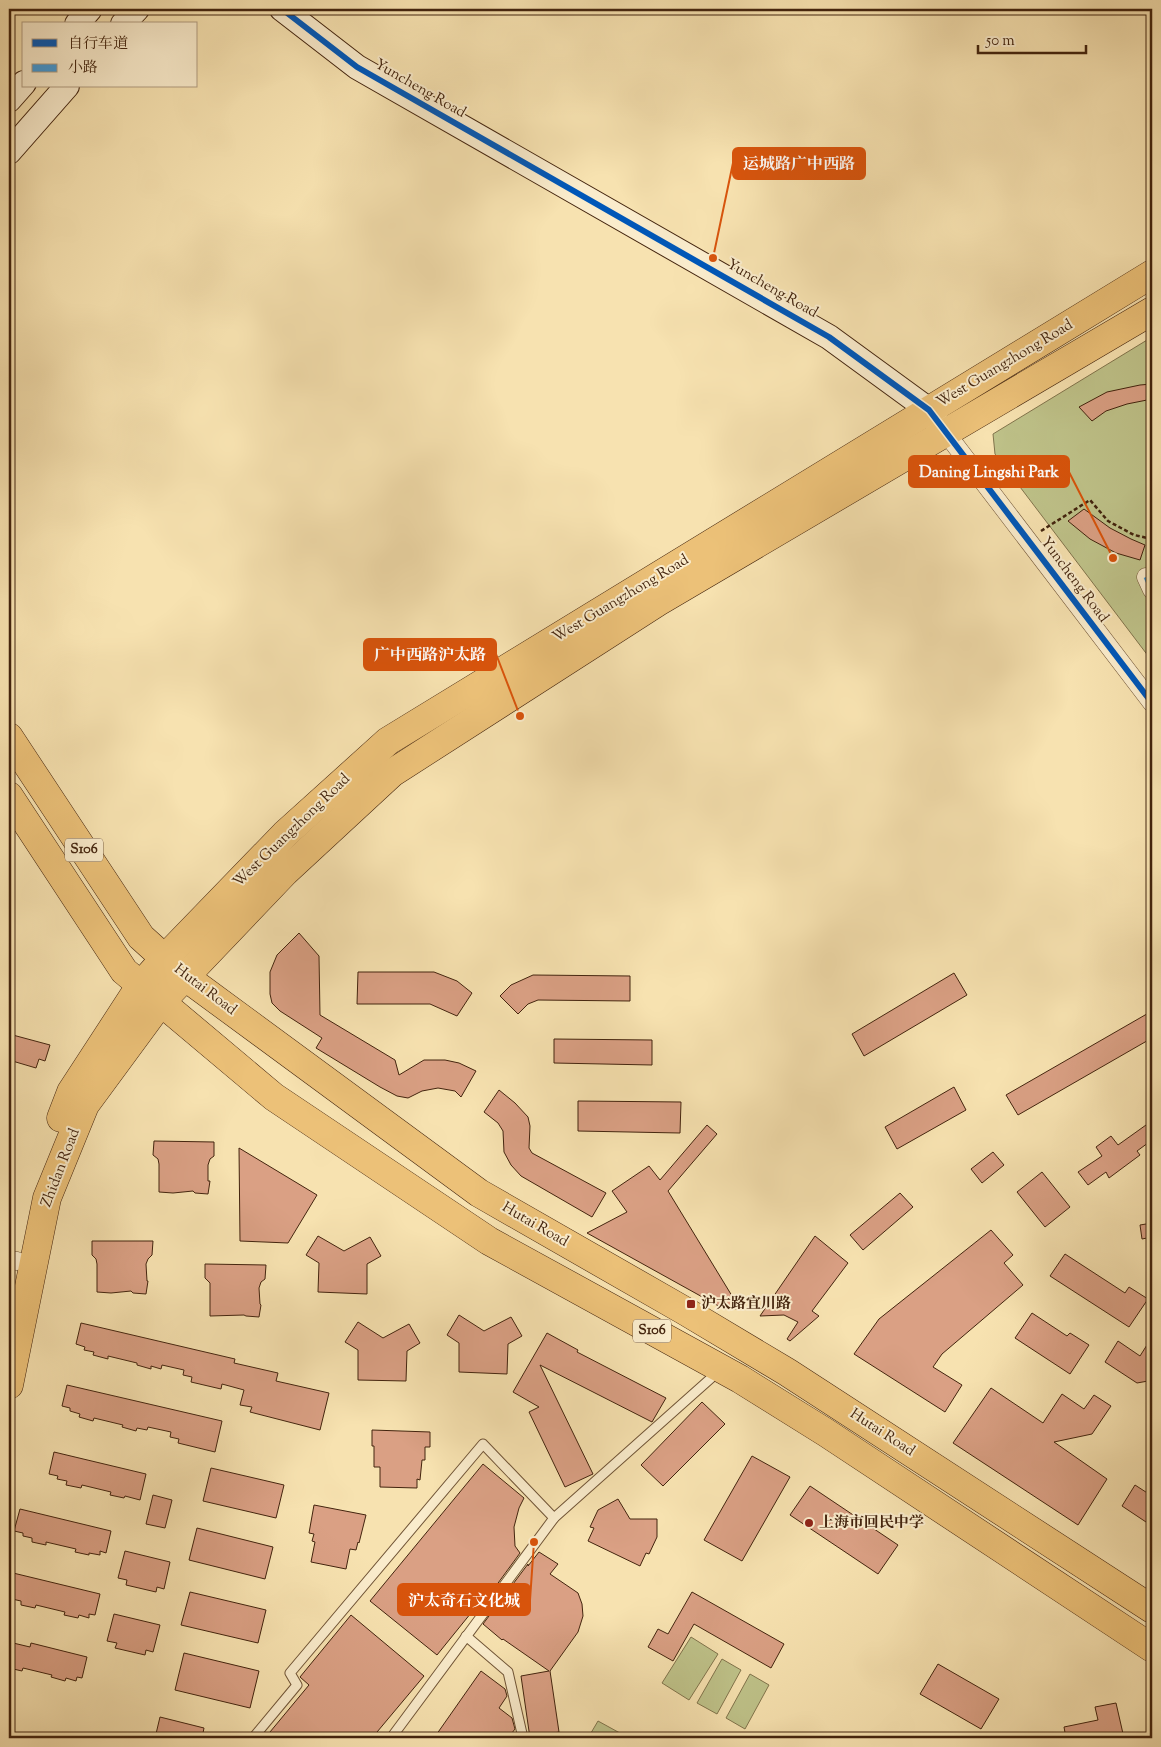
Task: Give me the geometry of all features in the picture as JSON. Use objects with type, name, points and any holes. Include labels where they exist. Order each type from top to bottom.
[{"type":"main road","name":"West Guangzhong Road","points":[[150,995],[285,834],[388,742],[1152,274]]},
{"type":"main road","name":"West Guangzhong Road","points":[[174,967],[285,872],[392,773],[658,602],[1152,310]]},
{"type":"main road","name":"Hutai Road","points":[[9,737],[141,937],[174,967],[479,1193],[686,1311],[787,1372],[1152,1609]]},
{"type":"main road","name":"Hutai Road","points":[[9,796],[124,971],[150,995],[274,1097],[489,1241],[721,1369],[825,1432],[1152,1648]]},
{"type":"main road","name":"Zhidan Road","points":[[9,1301],[13,1260],[30,1195],[71,1092],[150,995]]},
{"type":"main road","name":"Zhidan Road","points":[[9,1385],[47,1198],[85,1105],[150,995]]},
{"type":"street","points":[[79,22],[90,9]]},
{"type":"street","points":[[125,22],[137,9]]},
{"type":"street","name":"Yuncheng Road","points":[[282,9],[357,67],[829,337],[929,410],[1152,703]]},
{"type":"street","points":[[9,100],[22,85]]},
{"type":"street","points":[[9,152],[65,88]]},
{"type":"lane","points":[[391,1738],[554,1518],[721,1369]]},
{"type":"lane","points":[[253,1738],[297,1685],[290,1673],[483,1444],[554,1518]]},
{"type":"lane","points":[[466,1636],[508,1672],[523,1738]]},
{"type":"path","points":[[1027,539],[1090,500],[1108,521],[1134,535],[1152,539]]},
{"type":"green space","points":[[1152,337],[1152,661],[995,454],[993,434]]},
{"type":"green space","points":[[691,1637],[718,1654],[689,1700],[662,1683]]},
{"type":"green space","points":[[722,1659],[741,1670],[717,1714],[697,1703]]},
{"type":"green space","points":[[750,1674],[769,1685],[745,1729],[726,1718]]},
{"type":"green space","points":[[598,1721],[629,1738],[588,1738]]},
{"type":"building","points":[[1152,384],[1152,399],[1106,411],[1092,421],[1079,407],[1107,392]]},
{"type":"building","points":[[1084,509],[1110,528],[1145,545],[1140,560],[1116,553],[1090,539],[1068,521]]},
{"type":"building","points":[[299,933],[319,956],[320,1015],[395,1060],[399,1075],[424,1060],[445,1060],[459,1063],[476,1071],[461,1097],[455,1091],[438,1088],[422,1091],[408,1098],[397,1096],[316,1048],[322,1038],[280,1011],[272,1003],[270,994],[270,972],[277,955]]},
{"type":"building","points":[[358,972],[434,972],[457,981],[472,993],[457,1016],[430,1004],[357,1004]]},
{"type":"building","points":[[954,973],[967,995],[864,1056],[852,1034]]},
{"type":"building","points":[[533,975],[630,976],[630,1001],[538,1000],[528,1004],[518,1014],[500,996],[511,985]]},
{"type":"building","points":[[1152,1011],[1152,1038],[1018,1115],[1006,1095]]},
{"type":"building","points":[[9,1034],[50,1045],[45,1061],[39,1059],[36,1068],[9,1060]]},
{"type":"building","points":[[554,1039],[652,1040],[652,1065],[554,1063]]},
{"type":"building","points":[[954,1087],[966,1110],[897,1149],[885,1127]]},
{"type":"building","points":[[499,1090],[528,1117],[530,1126],[529,1148],[532,1153],[606,1193],[592,1217],[521,1176],[511,1165],[504,1152],[503,1131],[498,1123],[484,1112]]},
{"type":"building","points":[[578,1101],[681,1102],[680,1133],[578,1131]]},
{"type":"building","points":[[707,1125],[717,1134],[668,1191],[740,1309],[724,1309],[587,1233],[627,1212],[612,1191],[649,1166],[660,1180]]},
{"type":"building","points":[[1146,1125],[1152,1135],[1152,1140],[1137,1151],[1140,1155],[1109,1178],[1106,1172],[1088,1185],[1078,1172],[1102,1156],[1096,1147],[1111,1136],[1118,1145]]},
{"type":"building","points":[[154,1141],[214,1142],[214,1156],[210,1159],[208,1165],[208,1181],[210,1181],[208,1194],[195,1193],[193,1191],[159,1192],[159,1164],[158,1159],[153,1155]]},
{"type":"building","points":[[239,1148],[317,1195],[288,1243],[240,1241]]},
{"type":"building","points":[[993,1152],[1004,1165],[982,1183],[971,1169]]},
{"type":"building","points":[[1042,1172],[1070,1207],[1045,1227],[1017,1192]]},
{"type":"building","points":[[900,1193],[913,1207],[863,1250],[850,1235]]},
{"type":"building","points":[[1152,1223],[1152,1237],[1142,1239],[1140,1225]]},
{"type":"building","points":[[991,1230],[1013,1255],[1004,1263],[1023,1285],[942,1354],[933,1367],[962,1385],[945,1412],[854,1354],[879,1319]]},
{"type":"building","points":[[318,1236],[344,1251],[370,1237],[381,1256],[367,1264],[367,1294],[318,1292],[319,1263],[306,1255]]},
{"type":"building","points":[[815,1236],[848,1263],[812,1311],[819,1316],[790,1341],[787,1339],[798,1322],[784,1315],[760,1316]]},
{"type":"building","points":[[92,1241],[153,1241],[152,1255],[146,1264],[148,1281],[146,1294],[133,1293],[131,1291],[97,1292],[97,1264],[96,1259],[92,1255]]},
{"type":"building","points":[[1065,1254],[1125,1293],[1129,1287],[1148,1299],[1129,1327],[1050,1276]]},
{"type":"building","points":[[205,1264],[266,1265],[265,1279],[261,1282],[259,1288],[261,1305],[259,1317],[244,1315],[210,1316],[210,1283],[205,1278]]},
{"type":"building","points":[[1032,1313],[1067,1336],[1070,1333],[1089,1345],[1070,1374],[1015,1338]]},
{"type":"building","points":[[459,1315],[484,1331],[511,1317],[522,1336],[508,1344],[507,1374],[459,1372],[459,1343],[447,1335]]},
{"type":"building","points":[[358,1322],[383,1338],[409,1324],[420,1343],[407,1351],[406,1381],[358,1380],[358,1350],[345,1342]]},
{"type":"building","points":[[81,1323],[235,1359],[234,1363],[278,1373],[276,1381],[329,1393],[320,1430],[250,1412],[252,1407],[240,1405],[244,1390],[222,1384],[221,1389],[191,1382],[192,1377],[183,1375],[184,1370],[162,1365],[161,1369],[151,1366],[151,1369],[137,1365],[137,1363],[108,1356],[108,1359],[93,1355],[94,1352],[84,1350],[85,1347],[76,1344]]},
{"type":"building","points":[[547,1333],[578,1350],[577,1352],[666,1398],[652,1422],[540,1365],[593,1474],[565,1487],[529,1412],[539,1407],[513,1392]]},
{"type":"building","points":[[1152,1337],[1152,1375],[1148,1381],[1137,1383],[1105,1362],[1118,1341],[1140,1356]]},
{"type":"building","points":[[67,1385],[222,1421],[215,1452],[178,1443],[179,1439],[170,1437],[171,1432],[148,1427],[147,1430],[137,1428],[136,1431],[122,1427],[123,1425],[94,1418],[93,1421],[79,1417],[80,1414],[62,1406]]},
{"type":"building","points":[[991,1388],[1043,1423],[1062,1394],[1084,1409],[1094,1395],[1111,1406],[1092,1434],[1054,1442],[1107,1479],[1078,1525],[953,1443]]},
{"type":"building","points":[[702,1402],[725,1424],[663,1486],[641,1465]]},
{"type":"building","points":[[372,1430],[430,1432],[430,1447],[425,1447],[425,1460],[422,1460],[420,1480],[417,1479],[417,1488],[380,1487],[380,1467],[374,1467]]},
{"type":"building","points":[[54,1452],[146,1474],[140,1500],[110,1495],[111,1492],[82,1485],[81,1488],[66,1485],[67,1481],[57,1479],[58,1476],[49,1474]]},
{"type":"building","points":[[752,1456],[790,1477],[742,1561],[704,1540]]},
{"type":"building","points":[[483,1464],[524,1498],[514,1527],[515,1546],[520,1553],[474,1616],[471,1613],[437,1655],[370,1601]]},
{"type":"building","points":[[211,1468],[284,1485],[276,1518],[203,1501]]},
{"type":"building","points":[[1135,1485],[1152,1496],[1152,1526],[1122,1506]]},
{"type":"building","points":[[810,1486],[898,1545],[878,1574],[790,1515]]},
{"type":"building","points":[[153,1495],[172,1500],[165,1528],[146,1524]]},
{"type":"building","points":[[618,1499],[630,1519],[657,1519],[657,1537],[649,1554],[646,1553],[640,1566],[588,1541],[594,1528],[590,1527],[598,1510]]},
{"type":"building","points":[[314,1505],[366,1515],[356,1550],[350,1549],[346,1569],[311,1562],[315,1542],[312,1541],[314,1534],[309,1533]]},
{"type":"building","points":[[20,1509],[111,1531],[106,1553],[100,1551],[100,1555],[89,1553],[89,1555],[75,1552],[76,1549],[46,1542],[46,1545],[32,1542],[32,1538],[14,1531]]},
{"type":"building","points":[[197,1528],[273,1547],[265,1579],[189,1560]]},
{"type":"building","points":[[125,1551],[170,1562],[164,1589],[157,1587],[156,1592],[126,1585],[127,1580],[118,1578]]},
{"type":"building","points":[[539,1552],[558,1564],[550,1574],[578,1593],[582,1604],[583,1616],[578,1632],[550,1671],[559,1732],[548,1734],[548,1738],[530,1738],[521,1676],[549,1671],[502,1640],[483,1624]]},
{"type":"building","points":[[9,1572],[100,1594],[95,1615],[89,1614],[89,1618],[79,1615],[78,1618],[64,1615],[65,1612],[36,1605],[35,1608],[21,1605],[21,1601],[12,1599],[12,1596],[9,1595]]},
{"type":"building","points":[[190,1592],[266,1610],[258,1643],[181,1625]]},
{"type":"building","points":[[692,1592],[784,1644],[771,1668],[694,1624],[673,1661],[648,1647],[658,1629],[668,1634]]},
{"type":"building","points":[[114,1614],[160,1625],[153,1652],[146,1650],[145,1655],[115,1648],[117,1643],[107,1641]]},
{"type":"building","points":[[351,1615],[424,1676],[372,1738],[265,1738],[309,1685],[300,1677]]},
{"type":"building","points":[[9,1642],[30,1647],[31,1643],[87,1657],[82,1678],[77,1677],[76,1681],[66,1678],[65,1681],[51,1677],[52,1675],[23,1668],[22,1671],[9,1668]]},
{"type":"building","points":[[184,1653],[259,1671],[250,1708],[175,1690]]},
{"type":"building","points":[[938,1664],[999,1699],[981,1729],[920,1694]]},
{"type":"building","points":[[481,1671],[505,1689],[507,1696],[499,1708],[512,1718],[515,1729],[508,1738],[434,1738]]},
{"type":"building","points":[[1116,1703],[1124,1738],[1066,1738],[1064,1727],[1098,1720],[1095,1707]]},
{"type":"building","points":[[160,1717],[204,1728],[202,1738],[155,1738]]},
{"type":"marked path","points":[[1146,577],[1152,590]]},
{"type":"cycle path","points":[[282,9],[357,67],[829,337],[929,410],[1152,703]]},
{"type":"place","name":"运城路广中西路","points":[[713,258]]},
{"type":"place","name":"Daning Lingshi Park","points":[[1113,558]]},
{"type":"place","name":"广中西路沪太路","points":[[520,716]]},
{"type":"place","name":"沪太路宜川路","points":[[691,1304]]},
{"type":"place","name":"上海市回民中学","points":[[809,1523]]},
{"type":"place","name":"沪太奇石文化城","points":[[534,1542]]}]
